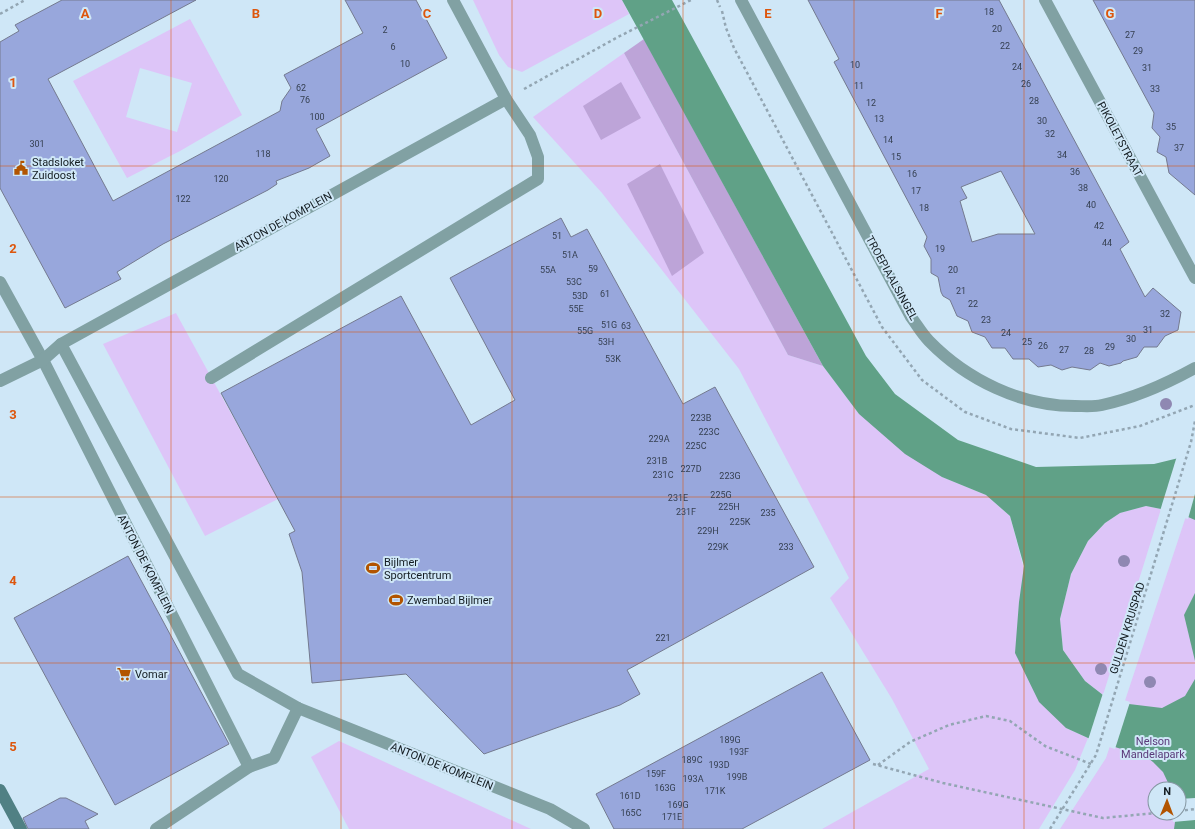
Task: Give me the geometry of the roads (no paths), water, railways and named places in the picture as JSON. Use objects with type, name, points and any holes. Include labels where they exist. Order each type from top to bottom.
[{"type":"street","points":[[212,378],[538,179],[538,157],[530,135],[506,99],[453,0]]},
{"type":"street","name":"TROEPIAALSINGEL","points":[[741,0],[911,317],[929,341],[950,359],[975,378],[1001,390],[1031,401],[1059,406],[1101,406],[1142,393],[1195,368]]},
{"type":"street","name":"PIKOLETSTRAAT","points":[[1045,0],[1195,278]]},
{"type":"street","name":"ANTON DE KOMPLEIN","points":[[0,382],[43,360],[61,344],[506,99]]},
{"type":"street","name":"ANTON DE KOMPLEIN","points":[[0,282],[43,360],[249,767]]},
{"type":"street","name":"ANTON DE KOMPLEIN","points":[[61,344],[238,674],[298,708],[550,809],[584,829]]},
{"type":"street","points":[[156,829],[249,767],[274,758],[298,708]]},
{"type":"street","points":[[0,790],[21,829]]},
{"type":"place","name":"Stadsloket Zuidoost","points":[[21,168]]},
{"type":"place","name":"Bijlmer Sportcentrum","points":[[373,568]]},
{"type":"place","name":"Zwembad Bijlmer","points":[[396,600]]},
{"type":"place","name":"Vomar","points":[[124,674]]},
{"type":"park label","name":"Nelson Mandelapark","points":[[1153,747]]}]
